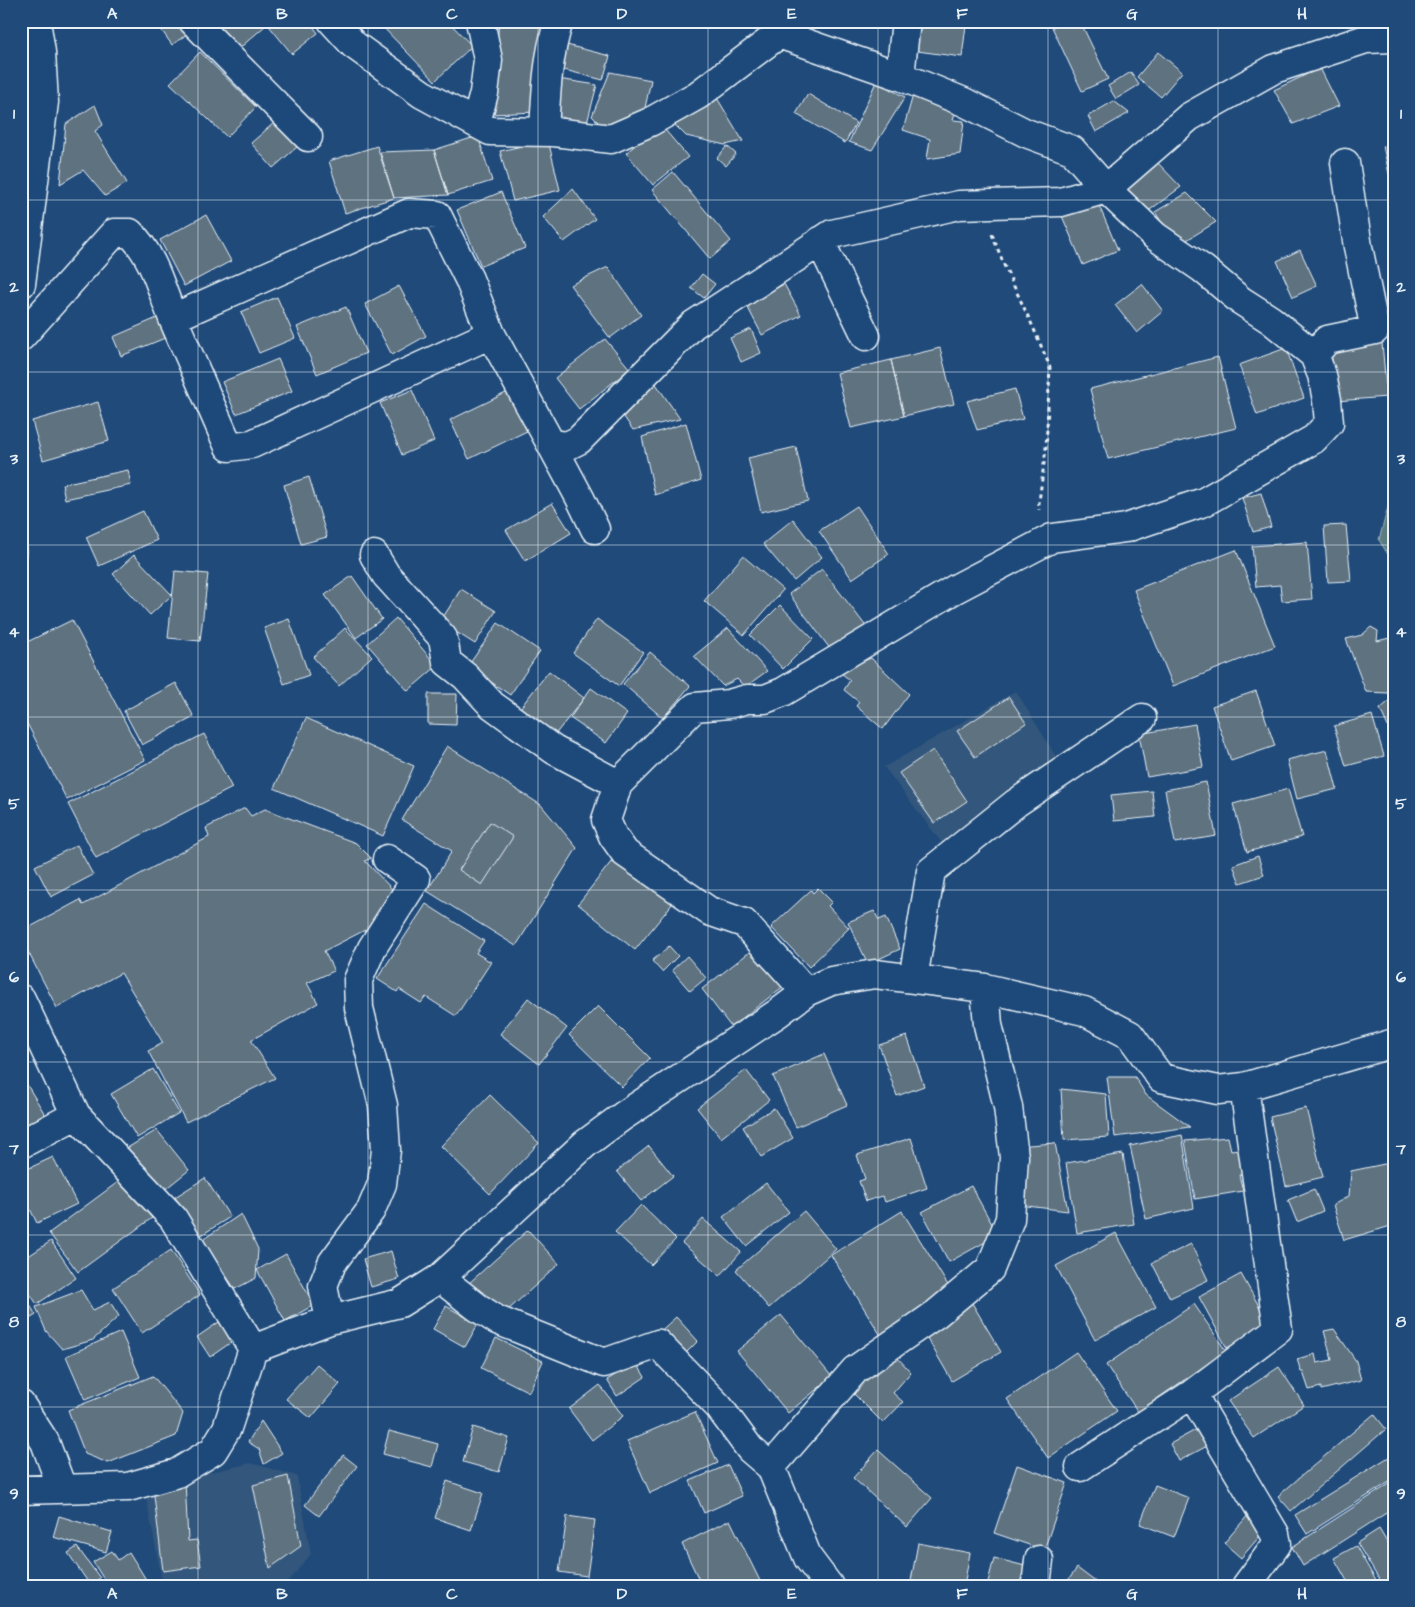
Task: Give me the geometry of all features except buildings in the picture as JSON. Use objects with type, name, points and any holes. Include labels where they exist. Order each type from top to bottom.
[{"type":"street","points":[[21,284],[44,102],[41,52],[36,21]]},
{"type":"street","points":[[193,21],[308,137]]},
{"type":"street","points":[[332,21],[354,44],[422,94],[490,131],[544,132],[611,139],[650,122],[698,95],[779,27],[964,102],[1026,133],[1072,150],[1106,189],[1155,236],[1202,269],[1240,300],[1271,320],[1314,355],[1322,375],[1329,423],[1314,439],[1204,502],[1126,528],[1052,538],[956,589],[783,692],[765,698],[694,707],[618,784],[606,820],[613,836],[624,853],[709,911],[744,923],[806,992]]},
{"type":"street","points":[[476,123],[484,93],[488,60],[480,21]]},
{"type":"street","points":[[544,132],[546,87],[554,36],[559,21]]},
{"type":"street","points":[[900,76],[906,21]]},
{"type":"street","points":[[550,444],[567,446],[578,440],[694,325],[832,234],[959,205],[1061,202],[1106,189],[1189,117],[1274,69],[1366,39],[1394,38]]},
{"type":"street","points":[[1314,355],[1327,340],[1375,330],[1358,247],[1345,163]]},
{"type":"street","points":[[173,318],[409,213],[437,214],[469,279],[490,334],[580,498],[595,530]]},
{"type":"street","points":[[21,337],[114,234],[130,233],[145,251],[157,274],[173,318],[230,447],[252,444],[490,334]]},
{"type":"street","points":[[820,241],[866,336]]},
{"type":"street","points":[[374,555],[386,575],[443,638],[447,662],[465,676],[492,706],[554,750],[618,784]]},
{"type":"street","points":[[913,979],[931,870],[1016,803],[1142,718]]},
{"type":"street","points":[[330,1320],[323,1286],[326,1278],[332,1263],[371,1210],[382,1184],[386,1150],[383,1105],[359,1008],[358,980],[372,948],[416,879],[387,859]]},
{"type":"street","points":[[253,1349],[330,1320],[400,1303],[440,1278],[585,1144],[623,1116],[778,1013],[806,992],[830,981],[875,974],[985,988],[1084,1010],[1130,1035],[1161,1078],[1218,1090],[1244,1087],[1394,1043]]},
{"type":"street","points":[[771,1467],[855,1370],[936,1314],[990,1269],[1010,1219],[1014,1157],[1008,1107],[988,1025],[985,988]]},
{"type":"street","points":[[21,999],[76,1115],[173,1218],[253,1349]]},
{"type":"street","points":[[1080,1468],[1192,1394],[1278,1329],[1244,1087]]},
{"type":"street","points":[[21,1144],[76,1115]]},
{"type":"street","points":[[440,1278],[497,1320],[604,1363],[658,1344],[719,1407],[750,1449],[771,1467],[808,1558],[829,1586]]},
{"type":"street","points":[[21,1490],[128,1487],[177,1473],[213,1450],[226,1428],[253,1349]]},
{"type":"street","points":[[1192,1394],[1275,1534],[1277,1544],[1246,1586]]},
{"type":"street","points":[[21,1406],[45,1442],[62,1488]]},
{"type":"path","points":[[981,205],[1004,265],[1050,367],[1046,448],[1039,502],[1040,521],[1052,538]]},
{"type":"shaded area","points":[[1016,691],[1059,761],[944,846],[884,767]]},
{"type":"shaded area","points":[[251,1463],[297,1476],[311,1554],[285,1586],[163,1586],[144,1487]]},
{"type":"green space","points":[[1394,485],[1394,564],[1379,540]]}]
